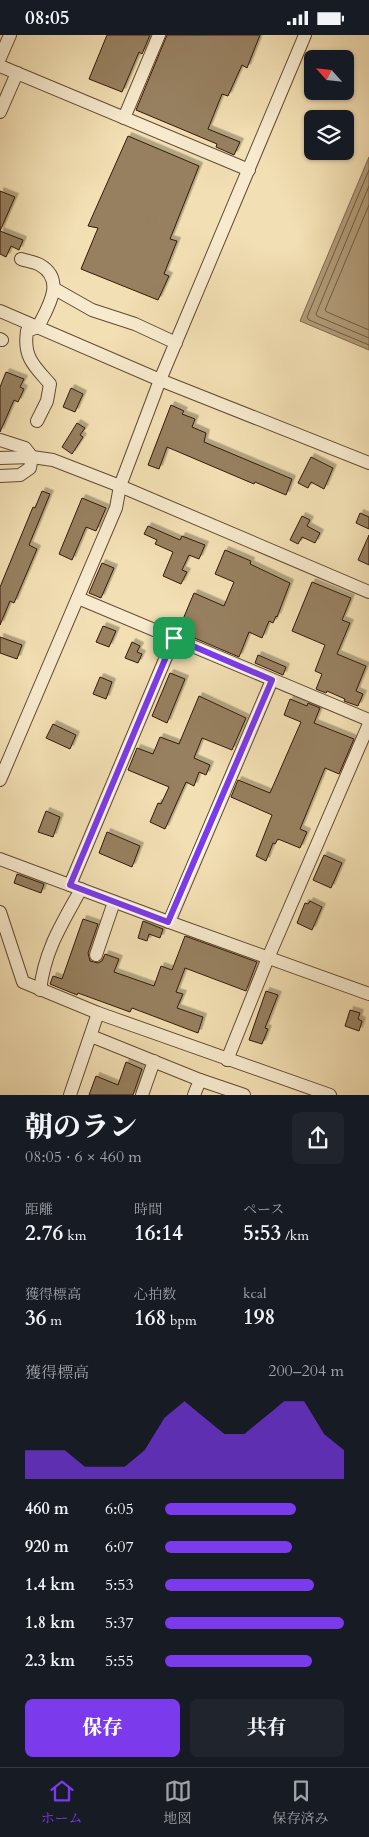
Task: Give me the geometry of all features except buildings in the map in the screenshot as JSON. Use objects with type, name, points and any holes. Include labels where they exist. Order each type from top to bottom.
[{"type":"street","points":[[0,58],[10,35]]},
{"type":"street","points":[[124,118],[159,35]]},
{"type":"street","points":[[0,780],[116,508],[120,486],[160,380],[306,35]]},
{"type":"street","points":[[0,66],[249,169]]},
{"type":"street","points":[[0,112],[17,73]]},
{"type":"street","points":[[21,259],[40,265],[53,277],[55,289],[38,327],[27,331],[25,344],[30,361],[50,384],[47,401],[37,421]]},
{"type":"street","points":[[55,289],[92,310],[135,324],[176,343]]},
{"type":"street","points":[[0,311],[160,380],[369,463]]},
{"type":"street","points":[[0,440],[24,448],[32,457]]},
{"type":"street","points":[[0,475],[20,475],[30,468],[32,457]]},
{"type":"street","points":[[0,458],[32,457],[53,460],[120,486],[369,592]]},
{"type":"street","points":[[78,598],[369,720]]},
{"type":"street","points":[[40,990],[42,974],[51,944],[174,638]]},
{"type":"street","points":[[168,922],[272,680]]},
{"type":"street","points":[[227,1059],[268,958],[369,724]]},
{"type":"street","points":[[0,859],[369,994]]},
{"type":"street","points":[[96,955],[114,902]]},
{"type":"street","points":[[0,912],[22,982],[98,1013],[330,1095]]},
{"type":"street","points":[[70,1095],[98,1013]]},
{"type":"street","points":[[91,1036],[200,1080],[244,1095]]},
{"type":"street","points":[[142,1095],[154,1061]]},
{"type":"street","points":[[194,1095],[200,1080]]},
{"type":"water","points":[[369,157],[369,350],[300,321]]},
{"type":"route","points":[[174,638],[272,680],[168,922],[70,885],[174,638]]}]
